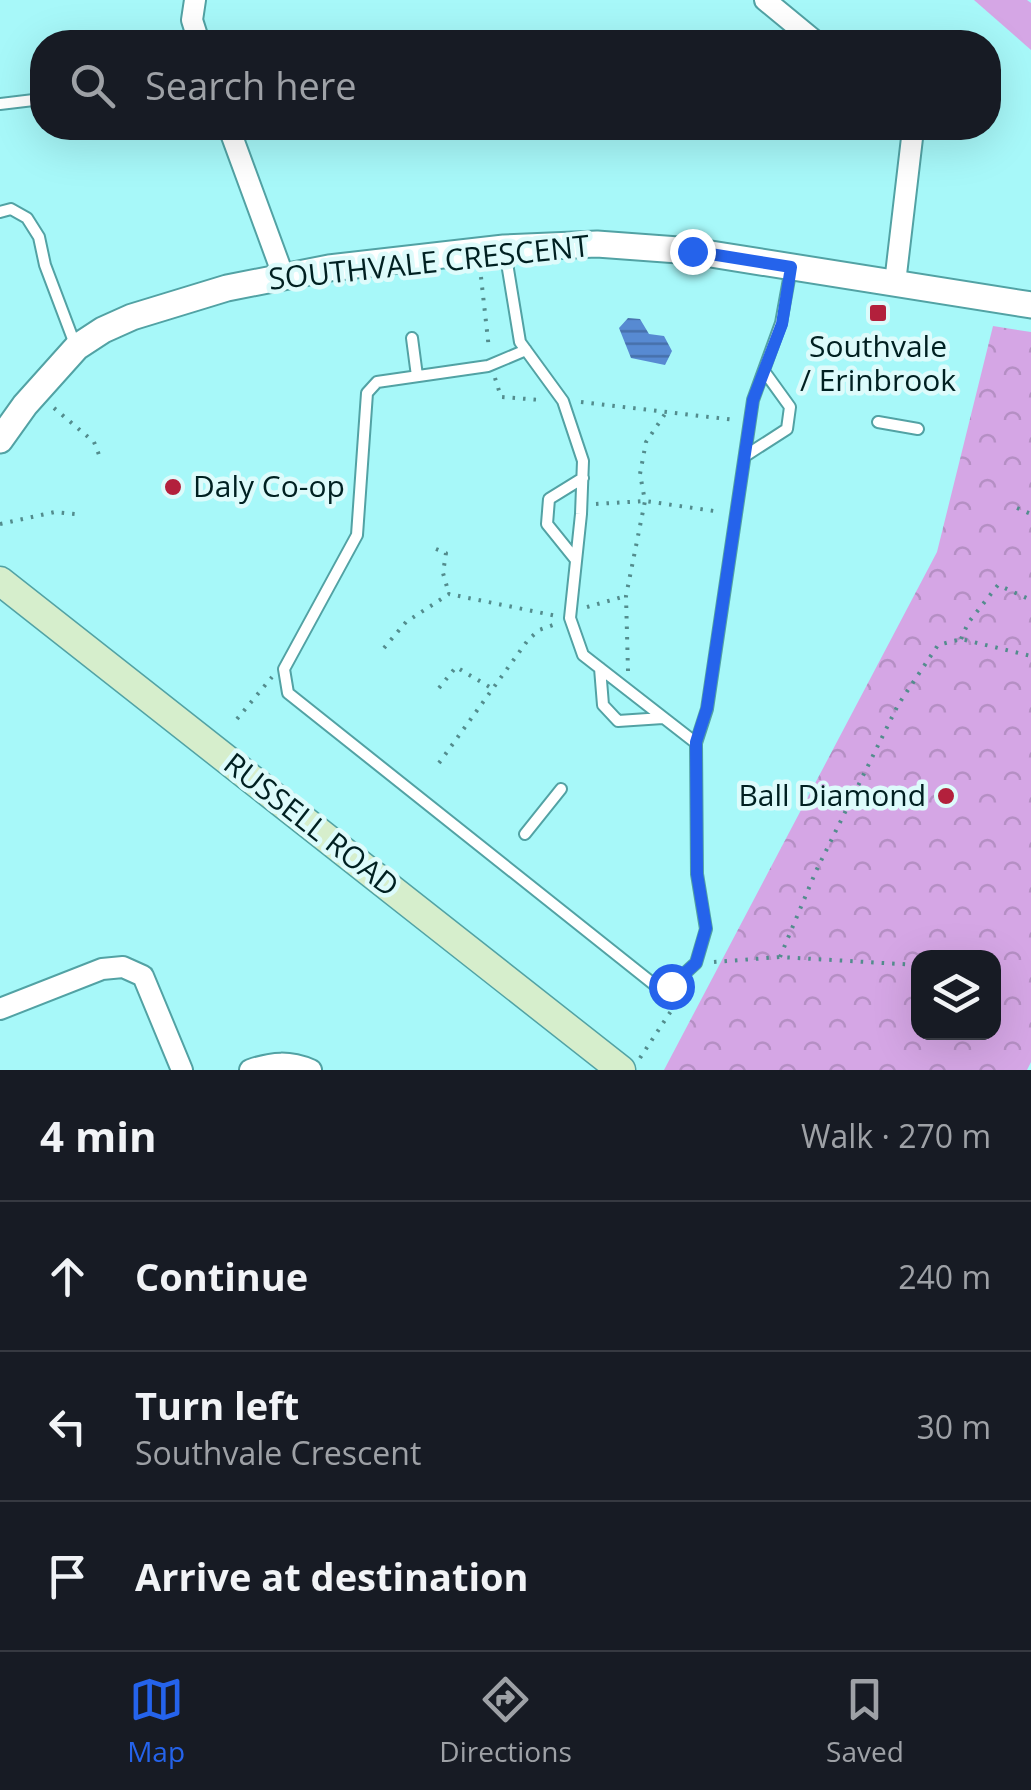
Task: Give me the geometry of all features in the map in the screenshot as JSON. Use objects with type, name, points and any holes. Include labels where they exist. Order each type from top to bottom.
[{"type":"main road","name":"RUSSELL ROAD","points":[[0,581],[621,1070]]},
{"type":"street","points":[[195,0],[192,20],[195,30]]},
{"type":"street","points":[[765,0],[801,30]]},
{"type":"street","points":[[233,140],[283,275]]},
{"type":"street","points":[[895,284],[912,140]]},
{"type":"street","name":"SOUTHVALE CRESCENT","points":[[0,440],[25,405],[77,348],[103,330],[132,317],[283,275],[504,248],[597,244],[692,251],[1031,305]]},
{"type":"street","points":[[0,1009],[102,969],[124,967],[143,976],[182,1070]]},
{"type":"street","points":[[250,1070],[270,1063],[292,1063],[311,1070]]},
{"type":"lane","points":[[0,104],[30,100]]},
{"type":"lane","points":[[0,212],[12,209],[27,218],[39,237],[45,265],[77,348]]},
{"type":"lane","points":[[504,248],[520,342],[563,401],[583,461],[570,615],[583,655],[696,742]]},
{"type":"lane","points":[[526,350],[488,366],[377,382],[366,393],[357,535],[284,668],[288,693],[656,986],[671,986],[696,963],[706,928],[697,874],[696,742],[707,708],[750,422],[782,324],[791,267]]},
{"type":"lane","points":[[412,338],[418,376]]},
{"type":"lane","points":[[745,456],[787,429],[790,407],[764,371]]},
{"type":"lane","points":[[878,422],[918,429]]},
{"type":"lane","points":[[576,560],[547,524],[548,499],[582,478]]},
{"type":"lane","points":[[600,668],[603,705],[618,720],[664,718]]},
{"type":"lane","points":[[524,834],[561,790]]},
{"type":"path","points":[[563,401],[750,422]]},
{"type":"path","points":[[50,405],[94,442],[101,460]]},
{"type":"path","points":[[626,688],[626,596],[645,501],[640,474],[646,442],[667,411]]},
{"type":"path","points":[[582,506],[645,501],[736,514]]},
{"type":"path","points":[[1017,508],[1031,514]]},
{"type":"path","points":[[0,524],[55,512],[75,514]]},
{"type":"path","points":[[436,548],[446,553],[442,573],[448,594]]},
{"type":"path","points":[[961,639],[968,622],[998,585],[1031,600]]},
{"type":"path","points":[[384,648],[406,622],[448,594],[570,615]]},
{"type":"path","points":[[439,764],[539,630],[626,596]]},
{"type":"path","points":[[780,957],[816,871],[898,705],[938,644],[961,639],[1031,656]]},
{"type":"path","points":[[237,718],[268,680],[284,668]]},
{"type":"path","points":[[439,688],[456,668],[493,689]]},
{"type":"path","points":[[696,963],[780,957],[911,966]]},
{"type":"path","points":[[631,1070],[682,993],[679,979]]},
{"type":"green space","points":[[974,0],[1031,3],[1031,50]]},
{"type":"green space","points":[[993,326],[1031,332],[1031,1062],[1027,1070],[664,1070],[937,552]]},
{"type":"water","points":[[628,318],[640,319],[649,334],[664,336],[672,351],[665,365],[631,358],[619,328]]},
{"type":"place","name":"Southvale / Erinbrook","points":[[878,313]]},
{"type":"place","name":"Daly Co-op","points":[[173,487]]},
{"type":"place","name":"Ball Diamond","points":[[946,796]]},
{"type":"route","points":[[671,986],[696,963],[706,928],[697,874],[696,742],[707,708],[753,400],[782,324],[791,267],[692,251]]}]
